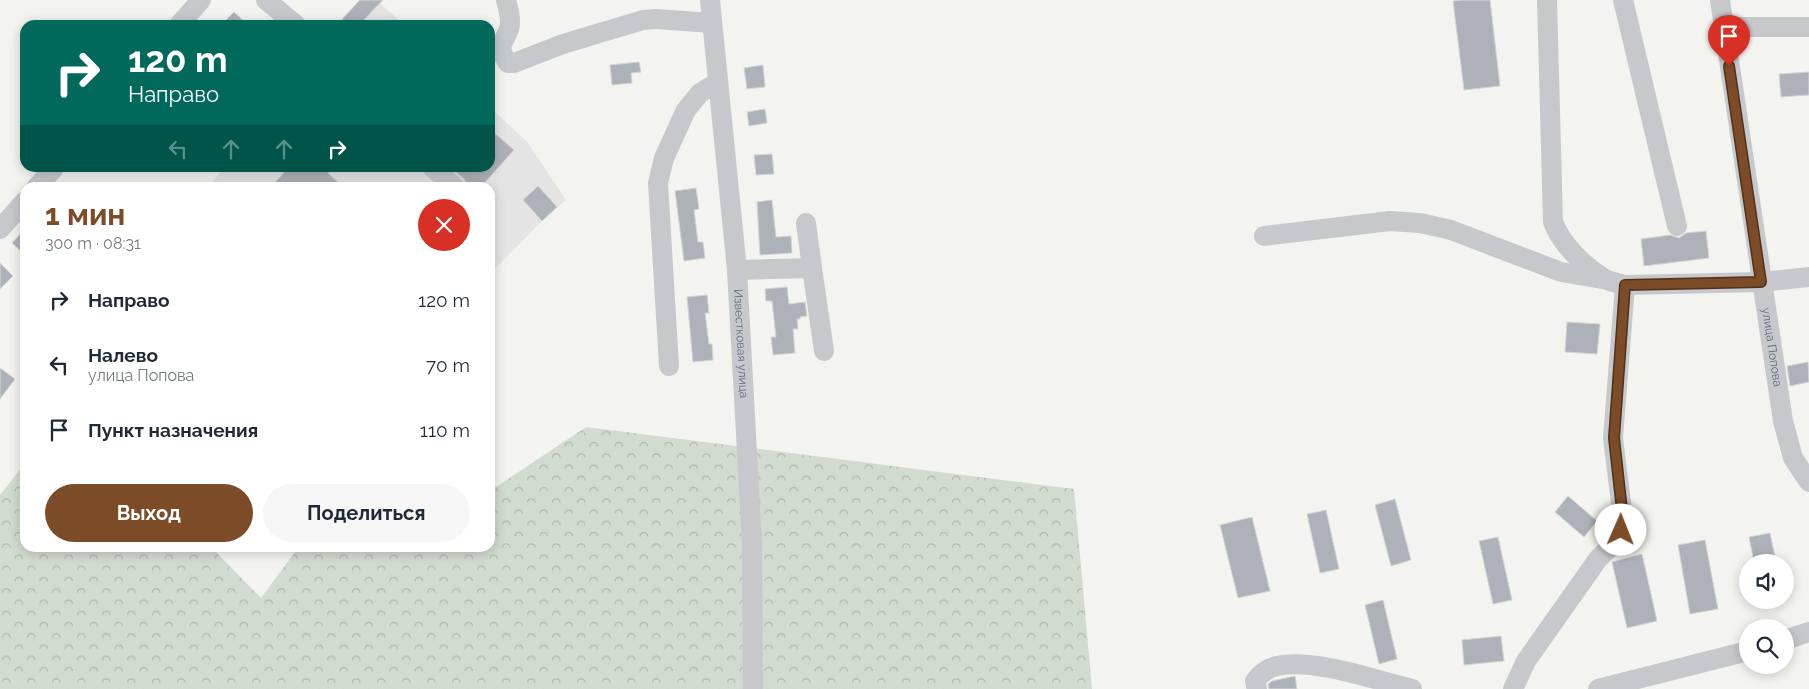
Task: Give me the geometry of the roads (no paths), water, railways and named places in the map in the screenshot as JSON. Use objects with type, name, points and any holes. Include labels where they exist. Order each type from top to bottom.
[{"type":"street","points":[[183,20],[201,0]]},
{"type":"street","points":[[266,0],[290,20]]},
{"type":"street","points":[[506,0],[509,10],[510,28],[502,41],[502,48],[503,56],[508,63],[514,63],[563,44],[643,20],[656,19],[712,24]]},
{"type":"street","name":"Известковая улица","points":[[710,0],[737,270],[752,543],[753,689]]},
{"type":"street","points":[[1531,0],[1547,20]]},
{"type":"street","points":[[1547,0],[1553,222],[1557,232],[1567,246],[1604,279]]},
{"type":"street","points":[[1623,0],[1677,226]]},
{"type":"street","name":"улица Попова","points":[[1720,0],[1783,421],[1801,455],[1809,482]]},
{"type":"street","points":[[1724,27],[1809,27]]},
{"type":"street","points":[[669,366],[658,183],[660,170],[686,110],[700,93],[718,82]]},
{"type":"street","points":[[41,182],[50,172]]},
{"type":"street","points":[[438,172],[449,182]]},
{"type":"street","points":[[0,229],[20,206]]},
{"type":"street","points":[[1264,236],[1390,221],[1420,223],[1451,230],[1561,272],[1604,279],[1625,285],[1761,282],[1809,277]]},
{"type":"street","points":[[806,223],[824,352]]},
{"type":"street","points":[[737,270],[812,268]]},
{"type":"street","points":[[1513,689],[1526,661],[1598,559],[1613,544],[1621,530],[1623,519],[1614,438],[1625,285]]},
{"type":"street","points":[[1794,637],[1809,632]]},
{"type":"street","points":[[1598,689],[1739,653]]},
{"type":"street","points":[[1257,689],[1255,681],[1260,674],[1276,666],[1302,664],[1332,669],[1412,689]]}]
